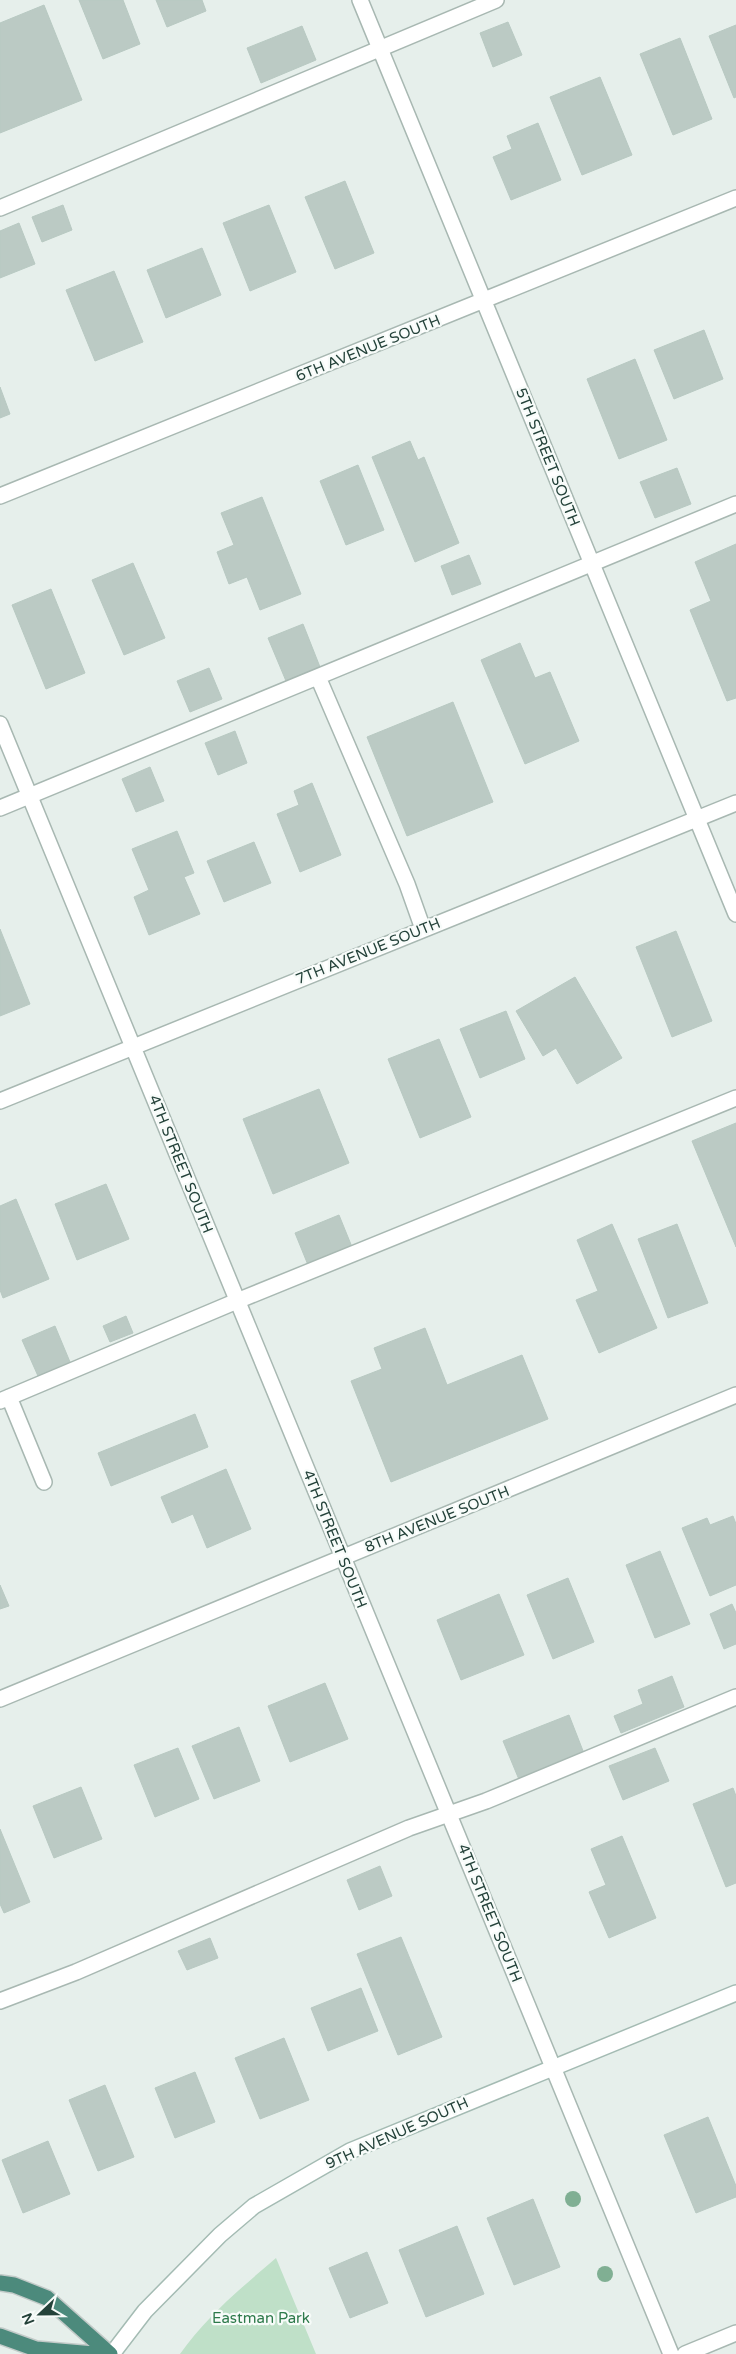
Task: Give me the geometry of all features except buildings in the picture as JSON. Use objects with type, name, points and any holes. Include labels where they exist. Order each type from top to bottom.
[{"type":"highway","points":[[0,2283],[14,2285],[47,2298],[111,2354]]},
{"type":"highway","points":[[0,2336],[36,2350],[94,2354]]},
{"type":"street","name":"5TH STREET SOUTH","points":[[360,0],[736,914]]},
{"type":"street","points":[[0,208],[496,0]]},
{"type":"street","name":"6TH AVENUE SOUTH","points":[[0,496],[484,302],[736,198]]},
{"type":"street","points":[[0,808],[736,504]]},
{"type":"street","points":[[318,677],[407,884],[423,929]]},
{"type":"street","name":"4TH STREET SOUTH","points":[[0,724],[671,2354]]},
{"type":"street","name":"7TH AVENUE SOUTH","points":[[0,1101],[736,803]]},
{"type":"street","points":[[44,1482],[4,1399],[237,1301],[736,1098]]},
{"type":"street","name":"8TH AVENUE SOUTH","points":[[0,1699],[736,1396]]},
{"type":"street","points":[[0,2001],[76,1972],[409,1828],[449,1814],[736,1697]]},
{"type":"street","name":"9TH AVENUE SOUTH","points":[[111,2354],[145,2311],[220,2235],[254,2206],[350,2151],[736,1993]]},
{"type":"street","points":[[685,2354],[736,2333]]},
{"type":"green space","name":"Eastman Park","points":[[276,2258],[316,2354],[180,2354],[213,2315]]}]
